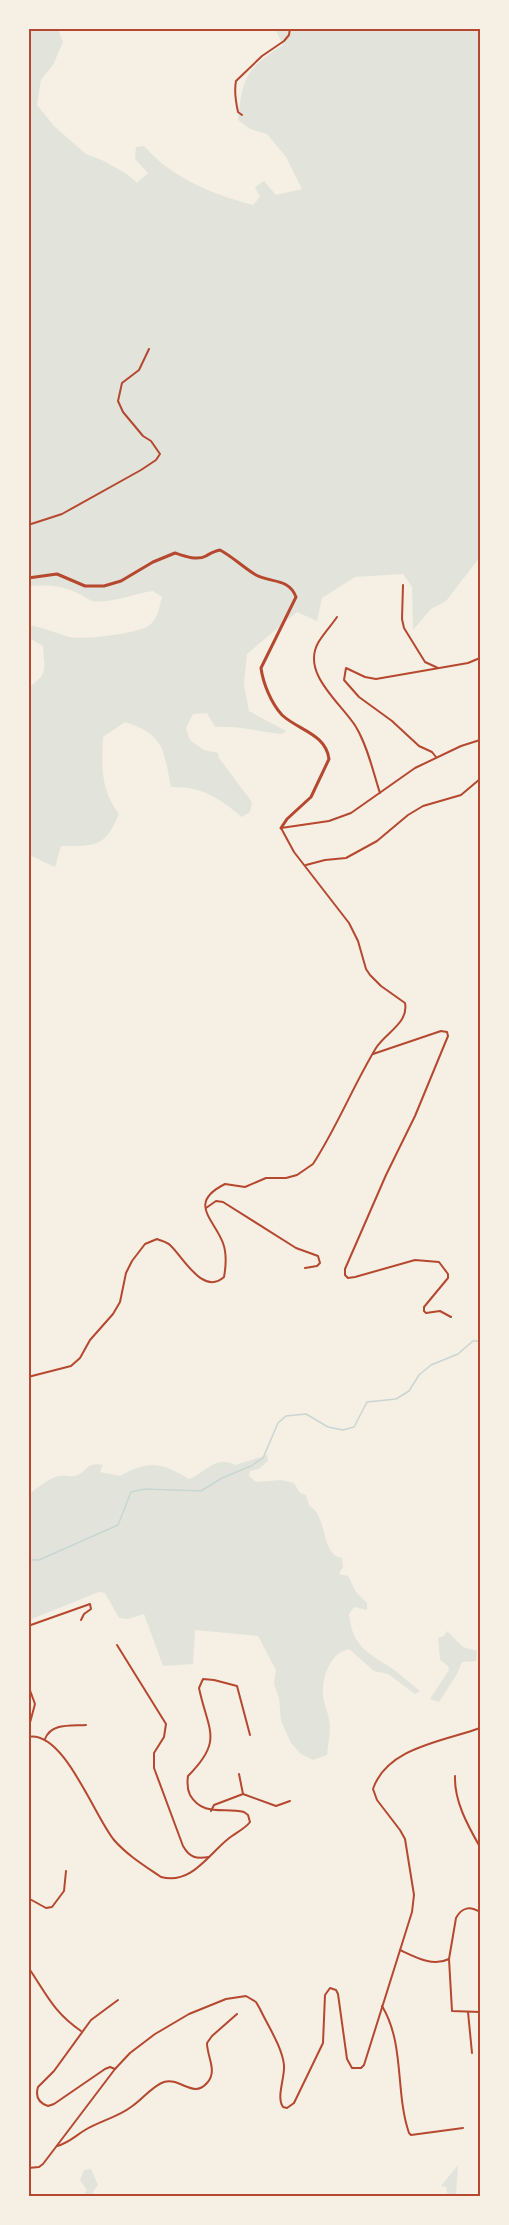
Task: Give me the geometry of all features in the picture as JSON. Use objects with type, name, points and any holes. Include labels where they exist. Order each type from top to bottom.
[{"type":"street","points":[[242,116],[237,108],[236,81],[262,56],[284,41],[290,28]]},
{"type":"street","points":[[28,525],[62,514],[156,460],[160,454],[151,441],[143,436],[123,412],[118,401],[123,383],[140,370],[149,349]]},
{"type":"street","points":[[28,578],[57,574],[85,586],[104,586],[121,581],[153,562],[175,553],[187,557],[204,558],[220,550],[256,575],[283,582],[293,589],[296,597],[261,668],[262,680],[281,714],[323,742],[329,759],[311,796],[286,819],[281,828]]},
{"type":"street","points":[[403,585],[404,628],[425,662],[438,668]]},
{"type":"street","points":[[337,617],[318,643],[314,653],[315,665],[319,679],[357,729],[380,793]]},
{"type":"street","points":[[436,757],[359,697],[344,680],[346,668],[365,677],[376,679],[468,663],[480,658]]},
{"type":"street","points":[[281,828],[328,821],[351,813],[415,768],[480,740]]},
{"type":"street","points":[[306,865],[346,858],[377,841],[408,815],[423,806],[461,795],[480,779]]},
{"type":"street","points":[[28,1377],[71,1366],[80,1358],[90,1340],[114,1314],[120,1302],[126,1273],[145,1244],[157,1239],[169,1244],[202,1280],[211,1284],[218,1283],[224,1277],[226,1256],[223,1242],[208,1219],[206,1208],[209,1196],[225,1184],[245,1187],[266,1178],[286,1178],[297,1175],[313,1164],[377,1046],[401,1021],[406,1011],[405,1003],[370,975],[349,923],[290,845],[281,828]]},
{"type":"street","points":[[373,1054],[441,1031],[447,1032],[448,1036],[415,1116],[386,1175],[345,1269],[345,1275],[348,1278],[355,1277],[415,1260],[439,1262],[444,1266],[448,1278],[424,1307],[424,1311],[426,1313],[440,1311],[451,1317]]},
{"type":"street","points":[[206,1208],[216,1202],[223,1202],[296,1248],[318,1256],[320,1263],[317,1266],[305,1268]]},
{"type":"street","points":[[28,1626],[90,1604],[91,1609],[84,1614],[81,1620]]},
{"type":"street","points":[[117,1645],[166,1724],[164,1737],[154,1753],[154,1768],[183,1846],[196,1859],[209,1857]]},
{"type":"street","points":[[28,1737],[45,1739],[64,1758],[115,1841],[154,1873],[161,1877],[179,1879],[187,1876],[225,1841],[250,1822],[248,1815],[238,1810],[211,1811],[195,1802],[188,1790],[188,1776],[203,1761],[212,1741],[199,1688],[203,1679],[237,1686],[250,1735]]},
{"type":"street","points":[[28,1685],[35,1704],[28,1730]]},
{"type":"street","points":[[45,1739],[48,1731],[53,1728],[86,1725]]},
{"type":"street","points":[[28,2168],[39,2167],[43,2164],[115,2069],[130,2054],[172,2023],[226,1999],[246,1996],[256,2002],[260,2009],[283,2059],[284,2072],[280,2104],[287,2108],[294,2103],[322,2043],[327,1991],[333,1988],[338,1994],[347,2059],[352,2068],[357,2070],[364,2065],[412,1912],[412,1886],[405,1839],[377,1800],[373,1789],[375,1783],[383,1772],[405,1754],[480,1728]]},
{"type":"street","points":[[238,1774],[243,1794]]},
{"type":"street","points":[[455,1776],[467,1824],[480,1847]]},
{"type":"street","points":[[211,1811],[214,1806],[243,1794],[276,1806],[290,1801]]},
{"type":"street","points":[[28,1898],[46,1908],[52,1907],[64,1891],[66,1871]]},
{"type":"street","points":[[480,1912],[464,1908],[459,1913],[449,1959],[450,2006],[454,2012],[480,2012]]},
{"type":"street","points":[[400,1950],[422,1960],[438,1962],[449,1959]]},
{"type":"street","points":[[28,1967],[48,2001],[70,2023],[82,2031]]},
{"type":"street","points":[[115,2069],[110,2067],[105,2069],[48,2106],[42,2104],[36,2093],[38,2087],[54,2071],[91,2020],[118,2000]]},
{"type":"street","points":[[382,2006],[388,2015],[395,2043],[409,2133],[411,2135],[464,2128]]},
{"type":"street","points":[[468,2012],[472,2053]]},
{"type":"street","points":[[57,2146],[68,2143],[85,2130],[126,2111],[162,2082],[173,2081],[192,2089],[203,2087],[212,2074],[207,2043],[237,2014]]},
{"type":"shaded area","points":[[29,29],[58,29],[63,42],[53,65],[41,80],[37,105],[55,127],[86,154],[127,174],[137,183],[148,173],[135,159],[136,147],[144,146],[180,176],[223,196],[253,205],[260,197],[255,187],[264,181],[276,195],[302,189],[286,157],[267,134],[250,129],[238,120],[244,84],[248,76],[261,61],[283,45],[275,29],[480,29],[480,557],[446,601],[431,609],[413,630],[412,587],[403,574],[355,577],[322,598],[317,621],[297,612],[247,654],[244,684],[249,711],[286,731],[282,734],[215,727],[207,713],[193,714],[186,728],[190,740],[204,750],[218,753],[219,758],[252,802],[250,812],[242,817],[210,794],[182,787],[171,787],[160,745],[148,732],[125,722],[103,737],[105,787],[119,814],[109,833],[98,843],[61,846],[55,867],[29,855],[29,687],[40,678],[44,665],[43,646],[29,638],[29,625],[76,638],[133,632],[148,626],[154,620],[162,597],[153,591],[99,602],[64,588],[29,586]]},
{"type":"shaded area","points":[[267,1455],[268,1461],[259,1469],[250,1471],[249,1476],[256,1482],[281,1480],[294,1483],[300,1493],[306,1495],[309,1505],[320,1518],[330,1550],[342,1558],[343,1567],[339,1574],[348,1576],[356,1592],[367,1603],[367,1610],[354,1607],[349,1614],[357,1640],[367,1652],[420,1691],[415,1694],[388,1674],[374,1671],[349,1649],[342,1651],[328,1667],[324,1681],[323,1698],[330,1727],[327,1755],[313,1760],[301,1754],[291,1743],[281,1721],[279,1698],[274,1684],[276,1670],[258,1636],[195,1630],[193,1664],[163,1666],[144,1614],[128,1619],[119,1618],[105,1593],[99,1592],[29,1620],[29,1494],[50,1479],[63,1475],[78,1475],[91,1465],[98,1464],[103,1465],[100,1472],[120,1476],[147,1465],[163,1466],[189,1479],[216,1463],[228,1462],[235,1465]]},
{"type":"shaded area","points":[[447,1631],[463,1647],[477,1651],[476,1661],[462,1662],[439,1702],[430,1699],[449,1670],[448,1666],[440,1660],[438,1638],[444,1636]]},
{"type":"shaded area","points":[[458,2165],[456,2196],[448,2196],[446,2187],[441,2186]]},
{"type":"shaded area","points":[[91,2169],[98,2185],[92,2193],[98,2196],[83,2196],[87,2190],[80,2180],[84,2170]]},
{"type":"waterway","points":[[28,1560],[39,1560],[118,1525],[131,1492],[145,1489],[201,1491],[222,1478],[251,1466],[263,1458],[278,1423],[286,1416],[306,1414],[328,1427],[343,1430],[354,1427],[367,1402],[396,1399],[409,1391],[419,1375],[431,1365],[458,1354],[473,1341],[480,1341]]}]
